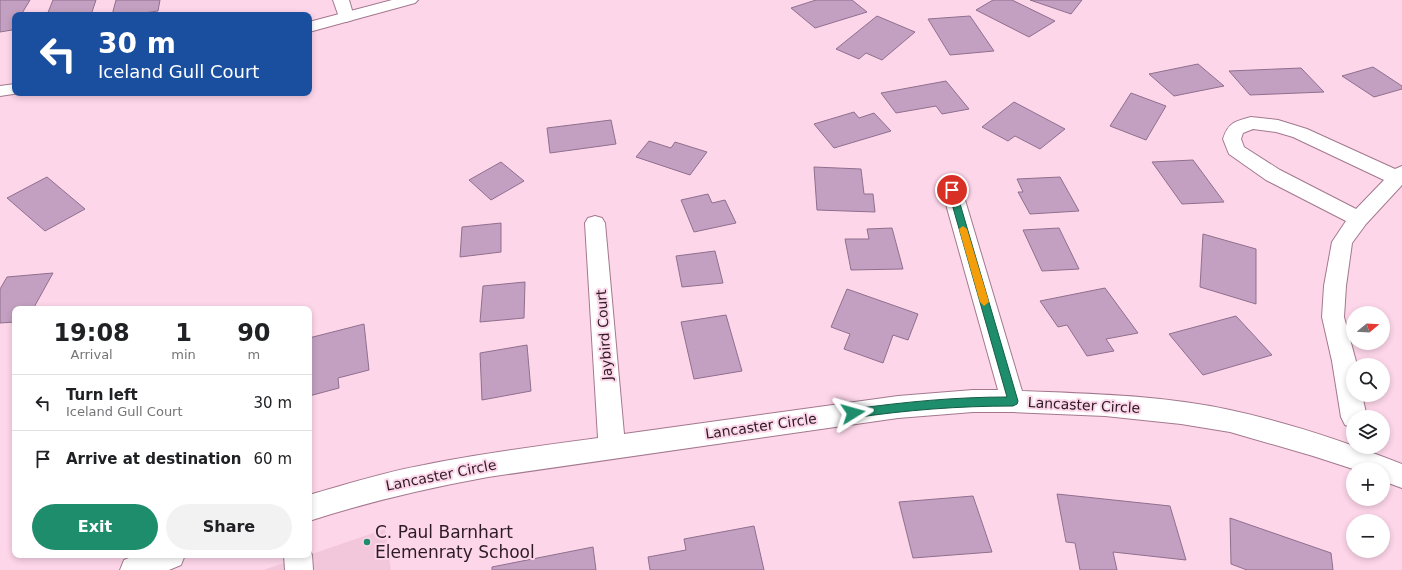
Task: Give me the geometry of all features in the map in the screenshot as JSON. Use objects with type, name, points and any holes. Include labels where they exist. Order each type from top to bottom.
[{"type":"street","points":[[341,0],[346,17]]},
{"type":"street","points":[[312,26],[410,0]]},
{"type":"street","points":[[0,91],[12,89]]},
{"type":"street","points":[[1353,410],[1344,361],[1333,317],[1335,286],[1342,242],[1359,219],[1399,175],[1300,133],[1278,126],[1251,123],[1235,130],[1232,139],[1236,150],[1252,162],[1273,175],[1359,219]]},
{"type":"street","points":[[952,190],[1013,401]]},
{"type":"street","name":"Jaybird Court","points":[[595,223],[612,448]]},
{"type":"street","name":"Lancaster Circle","points":[[312,507],[358,493],[423,477],[488,465],[898,407],[973,401],[1013,401],[1105,405],[1181,413],[1230,421],[1346,450]]},
{"type":"street","name":"Lancaster Circle","points":[[1362,454],[1402,476]]},
{"type":"street","points":[[134,570],[164,558]]},
{"type":"street","points":[[298,558],[299,570]]},
{"type":"shaded area","name":"C. Paul Barnhart Elemenraty School","points":[[385,529],[391,570],[263,570],[300,558],[312,558],[312,554]]},
{"type":"building","points":[[0,0],[30,0],[23,12],[12,12],[12,30],[0,32]]},
{"type":"building","points":[[53,0],[96,0],[92,12],[48,12]]},
{"type":"building","points":[[116,0],[160,0],[158,11],[113,12]]},
{"type":"building","points":[[816,0],[852,0],[867,12],[815,28],[791,8]]},
{"type":"building","points":[[993,0],[1012,0],[1055,21],[1029,37],[976,10]]},
{"type":"building","points":[[1030,0],[1082,0],[1071,14]]},
{"type":"building","points":[[877,16],[915,32],[882,60],[866,53],[859,59],[836,49]]},
{"type":"building","points":[[970,16],[994,51],[950,55],[928,19]]},
{"type":"building","points":[[1198,64],[1224,86],[1174,96],[1149,74]]},
{"type":"building","points":[[1373,67],[1402,86],[1402,89],[1374,97],[1342,76]]},
{"type":"building","points":[[1301,68],[1324,92],[1250,95],[1229,71]]},
{"type":"building","points":[[946,81],[969,109],[942,114],[936,106],[896,113],[881,93]]},
{"type":"building","points":[[1131,93],[1166,106],[1146,140],[1110,126]]},
{"type":"building","points":[[1014,102],[1065,129],[1040,149],[1015,136],[1008,141],[982,127]]},
{"type":"building","points":[[854,112],[859,118],[874,113],[891,131],[834,148],[814,124]]},
{"type":"building","points":[[611,120],[616,144],[550,153],[547,128]]},
{"type":"building","points":[[649,141],[671,148],[675,142],[707,152],[690,175],[636,157]]},
{"type":"building","points":[[1193,160],[1224,202],[1182,204],[1152,162]]},
{"type":"building","points":[[501,162],[524,181],[491,200],[469,180]]},
{"type":"building","points":[[814,167],[861,169],[864,194],[873,194],[875,212],[817,210]]},
{"type":"building","points":[[47,177],[85,209],[45,231],[7,198]]},
{"type":"building","points":[[1060,177],[1079,211],[1030,214],[1018,192],[1023,192],[1017,179]]},
{"type":"building","points":[[708,194],[712,203],[725,200],[736,223],[694,232],[681,200]]},
{"type":"building","points":[[501,223],[501,252],[460,257],[462,227]]},
{"type":"building","points":[[892,228],[903,269],[851,270],[845,239],[869,239],[867,229]]},
{"type":"building","points":[[1059,228],[1079,269],[1042,271],[1023,230]]},
{"type":"building","points":[[1203,234],[1256,249],[1256,304],[1200,287]]},
{"type":"building","points":[[715,251],[723,283],[682,287],[676,256]]},
{"type":"building","points":[[53,273],[35,306],[12,306],[12,322],[0,323],[0,289],[7,277]]},
{"type":"building","points":[[525,282],[524,318],[480,322],[483,286]]},
{"type":"building","points":[[1105,288],[1138,333],[1106,339],[1114,351],[1087,356],[1067,325],[1058,327],[1040,301]]},
{"type":"building","points":[[847,289],[918,314],[908,340],[893,335],[883,363],[844,349],[850,334],[831,327]]},
{"type":"building","points":[[726,315],[742,371],[694,379],[681,322]]},
{"type":"building","points":[[1236,316],[1272,355],[1203,375],[1169,334]]},
{"type":"building","points":[[364,324],[369,370],[338,378],[339,388],[312,395],[312,337]]},
{"type":"building","points":[[527,345],[531,391],[482,400],[480,353]]},
{"type":"building","points":[[1057,494],[1170,506],[1186,560],[1113,552],[1117,570],[1080,570],[1075,543],[1066,542]]},
{"type":"building","points":[[973,496],[992,552],[913,558],[899,502]]},
{"type":"building","points":[[1230,518],[1331,553],[1333,570],[1247,570],[1231,564]]},
{"type":"building","points":[[754,526],[764,570],[650,570],[648,557],[686,550],[684,539]]},
{"type":"building","points":[[593,547],[596,570],[492,570],[492,567]]},
{"type":"slow traffic","points":[[963,229],[984,302]]},
{"type":"place","name":"C. Paul Barnhart Elemenraty School","points":[[367,542]]},
{"type":"route","points":[[853,413],[898,407],[973,401],[1013,401],[952,190]]}]
